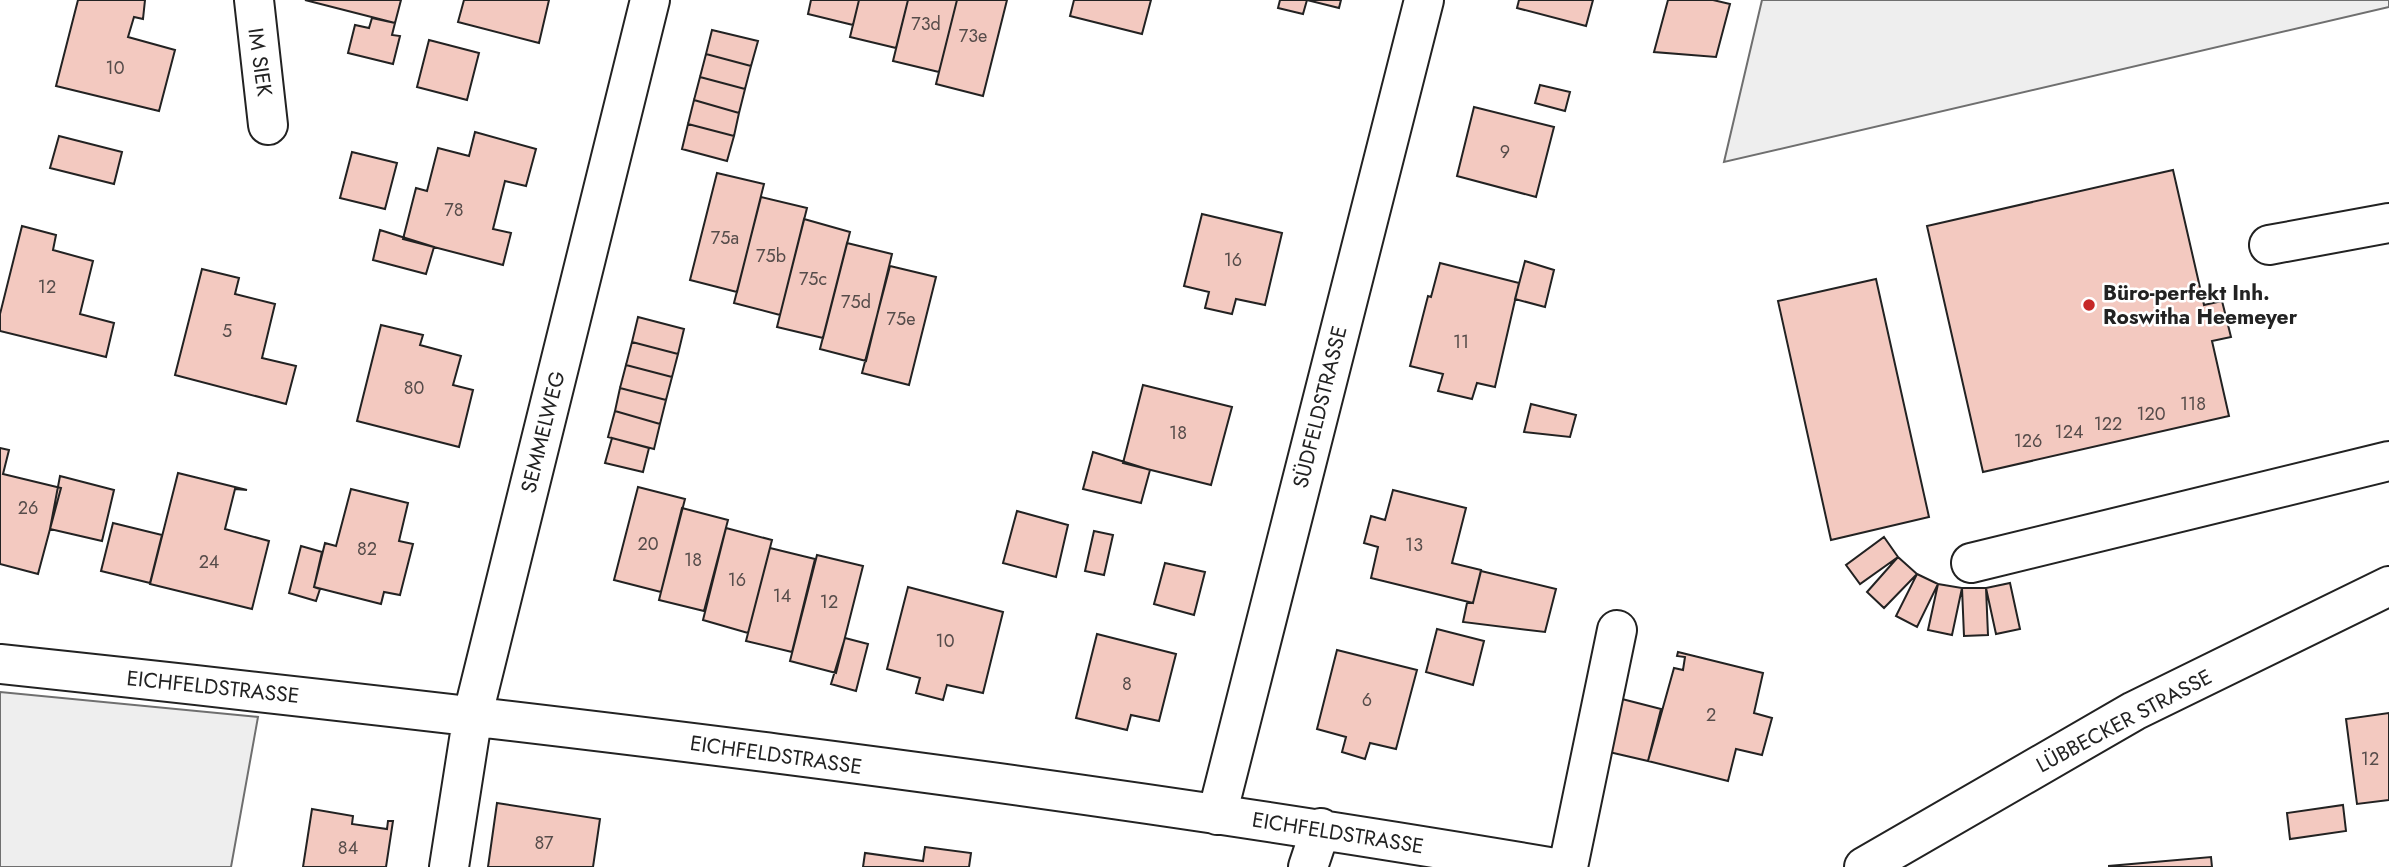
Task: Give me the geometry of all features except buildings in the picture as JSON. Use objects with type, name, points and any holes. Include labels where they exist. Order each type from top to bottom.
[{"type":"street","name":"IM SIEK","points":[[254,0],[268,125]]},
{"type":"street","name":"SEMMELWEG","points":[[449,867],[473,714],[650,0]]},
{"type":"street","name":"SÜDFELDSTRASSE","points":[[1217,815],[1424,0]]},
{"type":"street","points":[[2269,245],[2389,223]]},
{"type":"street","points":[[1971,563],[2389,461]]},
{"type":"street","name":"LÜBBECKER STRASSE","points":[[1864,867],[2134,711],[2389,586]]},
{"type":"street","points":[[1568,867],[1617,630]]},
{"type":"street","name":"EICHFELDSTRASSE","points":[[0,664],[473,714],[1321,828],[1549,867]]},
{"type":"street","points":[[1308,867],[1321,828]]},
{"type":"shaded area","points":[[1762,0],[2389,0],[2389,7],[1724,162]]},
{"type":"shaded area","points":[[0,692],[258,717],[231,867],[0,867]]},
{"type":"place","name":"Büro-perfekt Inh. Roswitha Heemeyer","points":[[2089,305]]}]
